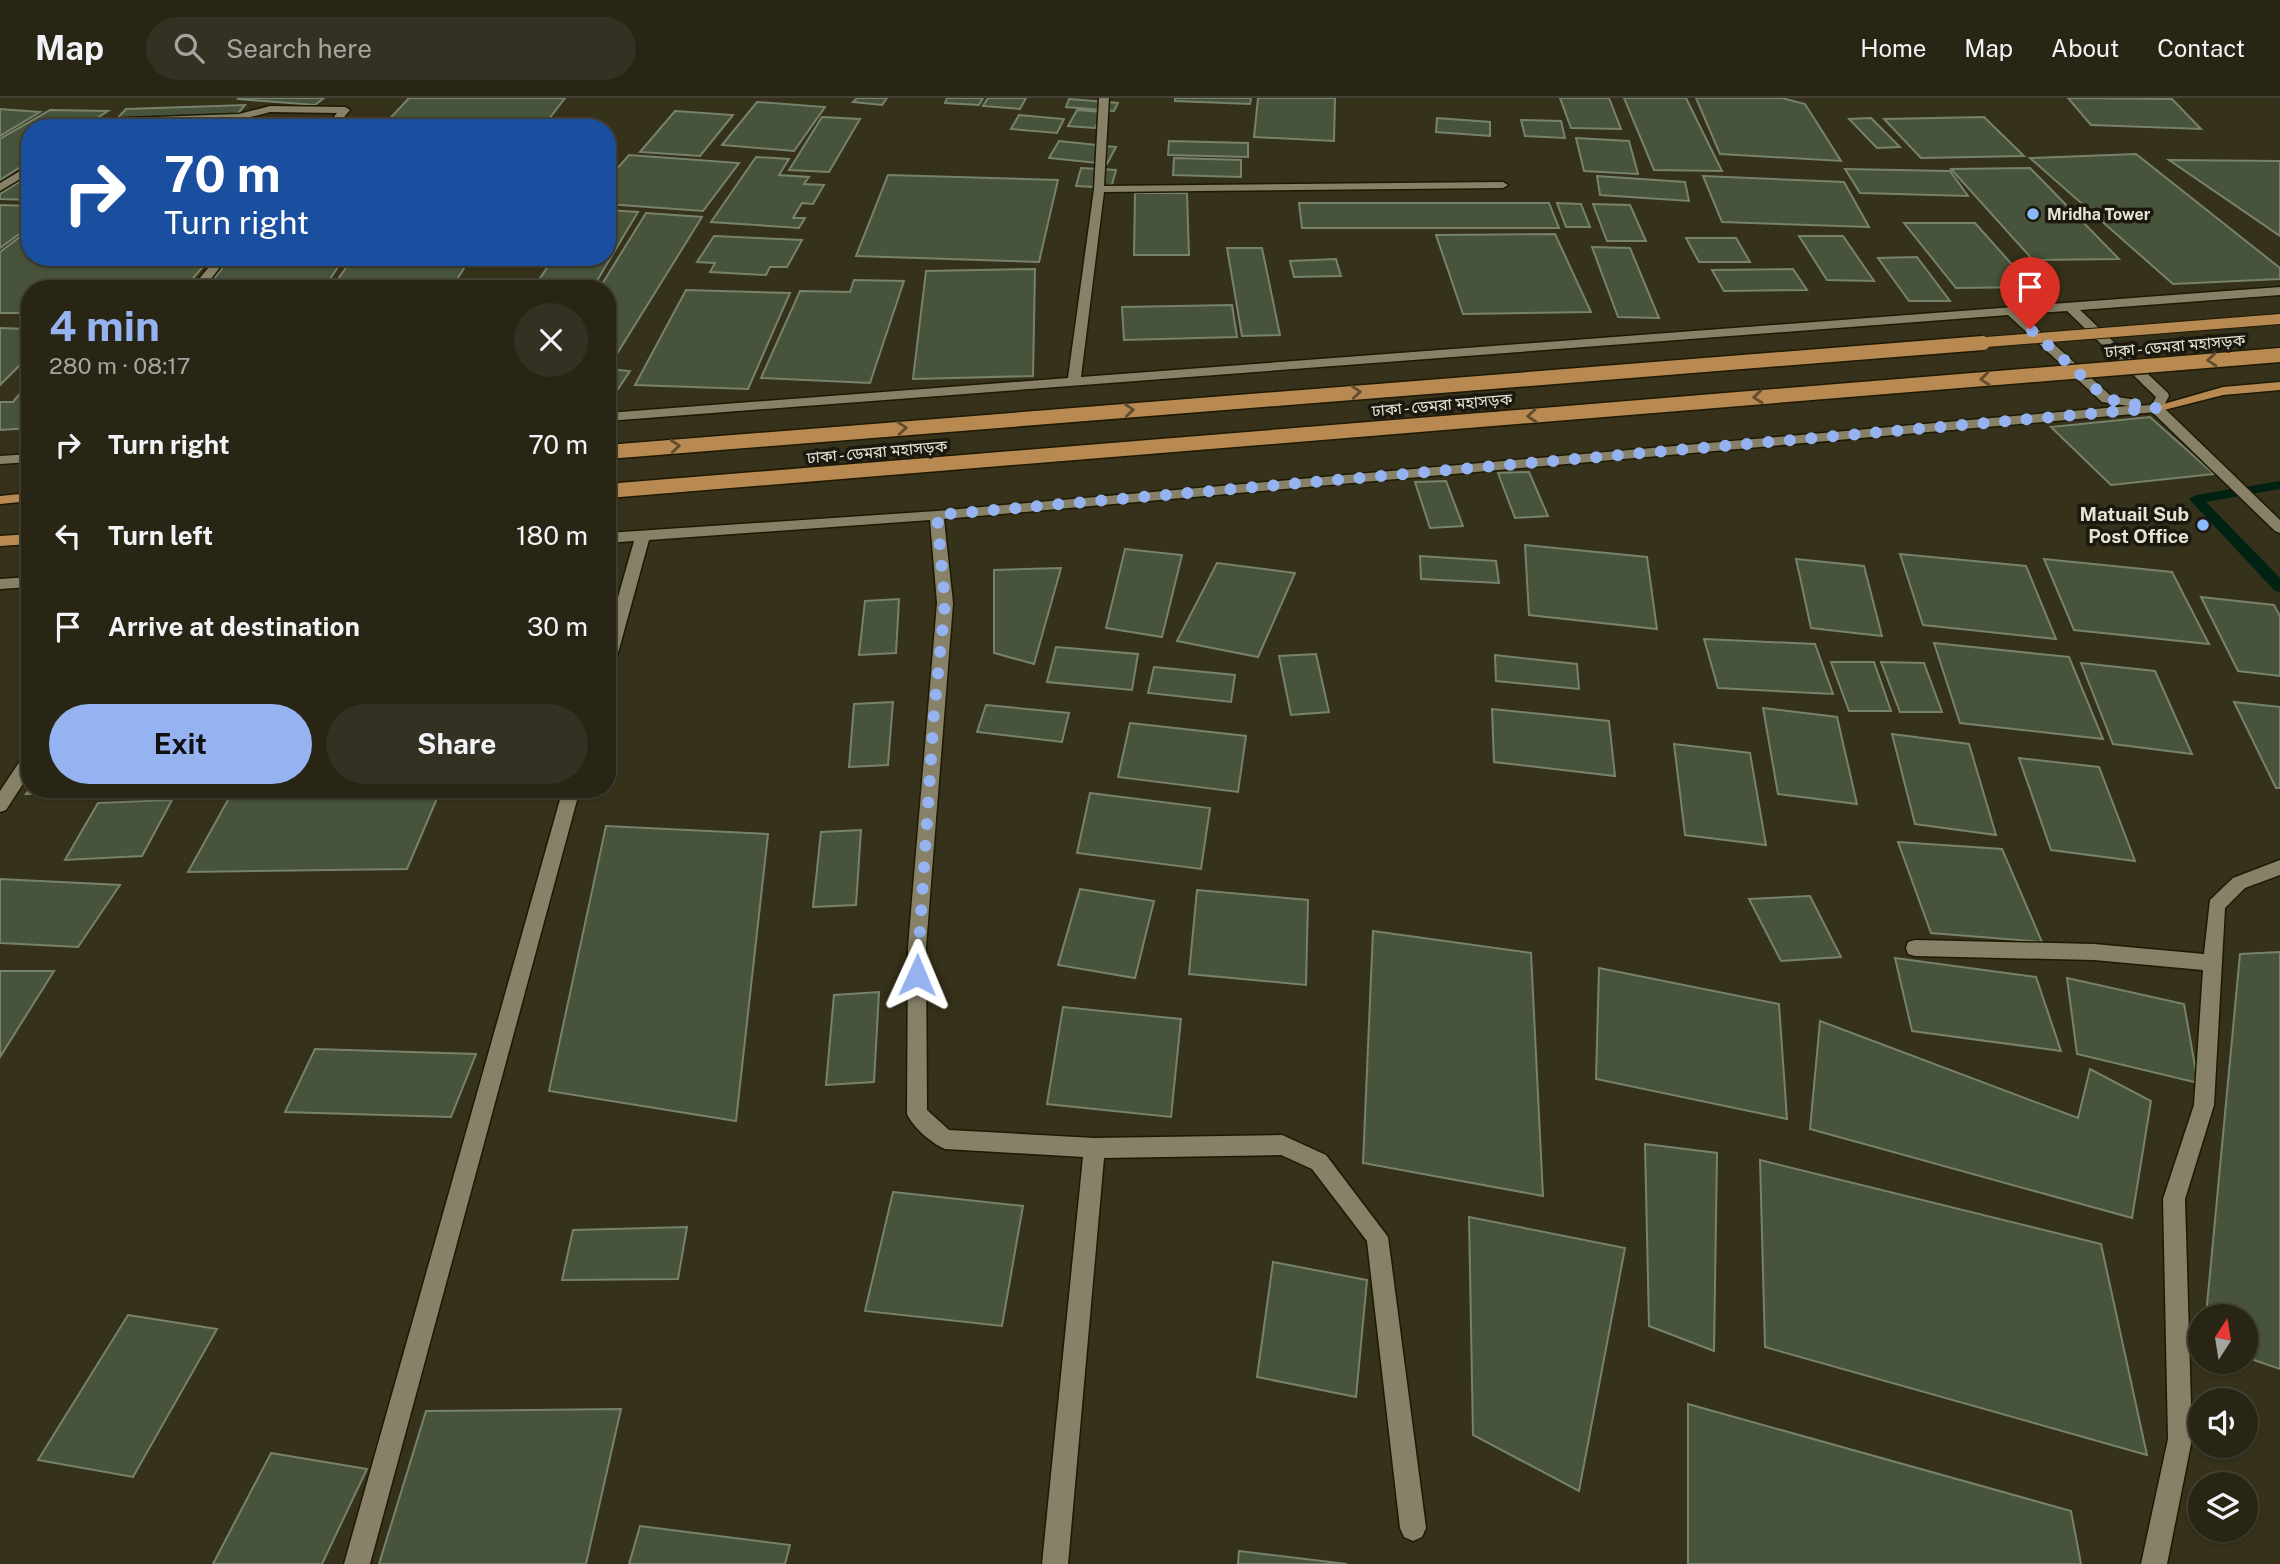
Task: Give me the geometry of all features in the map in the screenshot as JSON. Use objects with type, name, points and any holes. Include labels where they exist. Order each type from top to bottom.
[{"type":"main road","name":"ঢাকা - ডেমরা মহাসড়ক","points":[[616,451],[2280,319]]},
{"type":"main road","name":"ঢাকা - ডেমরা মহাসড়ক","points":[[616,490],[2280,355]]},
{"type":"main road","points":[[2156,408],[2223,391],[2280,386]]},
{"type":"main road","points":[[0,500],[21,498]]},
{"type":"main road","points":[[0,541],[21,540]]},
{"type":"street","points":[[1074,384],[1099,189],[1104,98]]},
{"type":"street","points":[[183,119],[239,117],[270,109],[345,110],[338,119]]},
{"type":"street","points":[[0,188],[21,174]]},
{"type":"street","points":[[1099,189],[1503,185]]},
{"type":"street","points":[[204,280],[216,266]]},
{"type":"street","points":[[616,416],[1074,384],[2280,291]]},
{"type":"street","points":[[2070,307],[2164,396],[2156,408]]},
{"type":"street","points":[[2011,311],[2107,399],[2156,408],[2280,528]]},
{"type":"street","points":[[616,537],[937,515],[2156,408]]},
{"type":"street","points":[[0,460],[21,459]]},
{"type":"street","points":[[937,515],[945,603],[917,947],[916,1114],[945,1139],[1094,1148],[1282,1144],[1319,1162],[1377,1237],[1413,1528]]},
{"type":"street","points":[[616,632],[643,535]]},
{"type":"street","points":[[0,584],[21,583]]},
{"type":"street","points":[[0,805],[21,773]]},
{"type":"street","points":[[357,1564],[570,798]]},
{"type":"street","points":[[2154,1564],[2180,1439],[2174,1199],[2204,1105],[2216,905],[2239,883],[2280,867]]},
{"type":"street","points":[[1915,948],[2094,952],[2212,962]]},
{"type":"street","points":[[1055,1564],[1094,1148]]},
{"type":"building","points":[[239,98],[324,98],[315,105],[238,99]]},
{"type":"building","points":[[409,98],[565,98],[549,119],[389,119]]},
{"type":"building","points":[[857,98],[887,98],[882,105],[853,102]]},
{"type":"building","points":[[947,98],[983,98],[979,105],[945,103]]},
{"type":"building","points":[[988,98],[1026,98],[1020,109],[983,106]]},
{"type":"building","points":[[1175,98],[1251,98],[1250,104],[1175,101]]},
{"type":"building","points":[[1258,98],[1335,98],[1334,141],[1254,137]]},
{"type":"building","points":[[1560,98],[1609,98],[1621,129],[1571,128]]},
{"type":"building","points":[[1624,98],[1686,98],[1722,171],[1654,170]]},
{"type":"building","points":[[1696,98],[1782,98],[1805,104],[1841,161],[1720,154]]},
{"type":"building","points":[[2068,98],[2172,99],[2201,129],[2091,125]]},
{"type":"building","points":[[1069,99],[1118,103],[1114,111],[1066,107]]},
{"type":"building","points":[[757,102],[825,107],[794,151],[722,145]]},
{"type":"building","points":[[245,105],[234,118],[117,119],[126,109]]},
{"type":"building","points":[[0,109],[40,112],[28,119],[21,119],[21,123],[0,136]]},
{"type":"building","points":[[50,110],[108,111],[96,119],[34,119]]},
{"type":"building","points":[[1077,110],[1103,112],[1095,128],[1068,126]]},
{"type":"building","points":[[675,111],[733,115],[700,156],[640,152]]},
{"type":"building","points":[[1019,115],[1064,119],[1057,133],[1011,129]]},
{"type":"building","points":[[822,117],[860,119],[829,172],[789,170]]},
{"type":"building","points":[[1984,117],[2024,156],[1921,158],[1884,119]]},
{"type":"building","points":[[1437,118],[1490,122],[1490,136],[1436,132]]},
{"type":"building","points":[[1871,118],[1900,147],[1877,148],[1849,119]]},
{"type":"building","points":[[1521,120],[1561,121],[1565,138],[1525,136]]},
{"type":"building","points":[[21,127],[21,167],[0,180],[0,139]]},
{"type":"building","points":[[1576,138],[1629,141],[1638,174],[1584,171]]},
{"type":"building","points":[[1059,141],[1116,147],[1107,164],[1049,158]]},
{"type":"building","points":[[1169,141],[1248,143],[1248,157],[1168,155]]},
{"type":"building","points":[[2136,154],[2280,268],[2280,279],[2173,284],[2030,158]]},
{"type":"building","points":[[629,155],[739,163],[703,211],[616,205],[616,170]]},
{"type":"building","points":[[756,157],[789,159],[779,175],[809,177],[804,184],[824,185],[813,204],[802,203],[793,218],[805,218],[799,228],[711,222]]},
{"type":"building","points":[[1174,158],[1241,160],[1241,177],[1173,175]]},
{"type":"building","points":[[2169,160],[2280,161],[2280,236]]},
{"type":"building","points":[[1081,168],[1116,170],[1111,188],[1076,186]]},
{"type":"building","name":"Mridha Tower","points":[[2030,168],[2119,259],[2033,260],[1951,169]]},
{"type":"building","points":[[1845,169],[1950,171],[1968,196],[1860,193]]},
{"type":"building","points":[[888,175],[1058,180],[1039,262],[856,256]]},
{"type":"building","points":[[1597,176],[1685,182],[1689,201],[1600,195]]},
{"type":"building","points":[[1703,176],[1844,182],[1869,227],[1722,222]]},
{"type":"building","points":[[21,181],[21,200],[0,199],[0,194]]},
{"type":"building","points":[[1135,193],[1187,193],[1189,255],[1134,255]]},
{"type":"building","points":[[1299,203],[1549,203],[1559,228],[1302,228]]},
{"type":"building","points":[[1557,203],[1581,204],[1590,227],[1566,227]]},
{"type":"building","points":[[1593,204],[1630,205],[1646,241],[1607,241]]},
{"type":"building","points":[[0,205],[21,206],[21,233],[0,248]]},
{"type":"building","points":[[616,211],[638,212],[616,249]]},
{"type":"building","points":[[646,213],[702,217],[616,355],[616,280],[605,280],[613,266],[616,266],[616,262]]},
{"type":"building","points":[[1904,223],[1975,223],[2032,287],[1956,288]]},
{"type":"building","points":[[1555,234],[1591,312],[1463,314],[1436,235]]},
{"type":"building","points":[[21,236],[21,266],[203,266],[192,280],[21,280],[21,313],[0,313],[0,252]]},
{"type":"building","points":[[714,236],[802,240],[787,267],[770,267],[766,275],[710,272],[715,263],[697,262]]},
{"type":"building","points":[[1799,236],[1843,236],[1874,281],[1827,280]]},
{"type":"building","points":[[1686,238],[1736,238],[1750,262],[1699,262]]},
{"type":"building","points":[[1592,247],[1630,248],[1659,318],[1618,317]]},
{"type":"building","points":[[1227,248],[1262,248],[1280,335],[1242,336]]},
{"type":"building","points":[[1917,257],[1950,301],[1909,301],[1878,258]]},
{"type":"building","points":[[1336,259],[1341,276],[1294,277],[1290,261]]},
{"type":"building","points":[[224,266],[339,266],[329,280],[213,280]]},
{"type":"building","points":[[347,266],[465,266],[457,280],[337,280]]},
{"type":"building","points":[[548,266],[606,266],[597,280],[539,280]]},
{"type":"building","points":[[1035,269],[1033,376],[913,379],[926,271]]},
{"type":"building","points":[[1793,269],[1807,290],[1724,291],[1712,270]]},
{"type":"building","points":[[854,280],[904,281],[870,383],[761,378],[800,291],[850,292]]},
{"type":"building","points":[[686,290],[790,293],[748,389],[635,385]]},
{"type":"building","points":[[1232,305],[1237,337],[1124,340],[1122,307]]},
{"type":"building","points":[[0,328],[21,329],[21,364],[0,385]]},
{"type":"building","points":[[616,370],[630,371],[616,392]]},
{"type":"building","points":[[21,392],[21,429],[0,430],[0,402],[13,402]]},
{"type":"building","points":[[2150,417],[2214,474],[2111,485],[2051,427]]},
{"type":"building","points":[[1529,472],[1548,516],[1515,518],[1498,473]]},
{"type":"building","points":[[1446,481],[1463,526],[1430,528],[1415,482]]},
{"type":"building","points":[[1525,545],[1647,557],[1657,629],[1529,615]]},
{"type":"building","points":[[1125,549],[1182,555],[1162,637],[1106,628]]},
{"type":"building","points":[[1900,554],[2026,566],[2056,639],[1923,625]]},
{"type":"building","points":[[1420,556],[1496,561],[1499,583],[1421,579]]},
{"type":"building","points":[[1796,559],[1864,566],[1882,636],[1811,628]]},
{"type":"building","points":[[2044,559],[2172,572],[2209,644],[2074,630]]},
{"type":"building","points":[[1217,563],[1295,573],[1258,657],[1177,641]]},
{"type":"building","points":[[1061,568],[1034,664],[994,653],[994,570]]},
{"type":"building","points":[[2201,597],[2274,605],[2280,616],[2280,676],[2238,671]]},
{"type":"building","points":[[899,599],[896,653],[859,655],[865,601]]},
{"type":"building","points":[[1704,639],[1815,644],[1833,694],[1718,688]]},
{"type":"building","points":[[1934,643],[2069,657],[2103,739],[1960,723]]},
{"type":"building","points":[[1056,647],[1138,654],[1132,690],[1047,682]]},
{"type":"building","points":[[1316,654],[1329,712],[1291,715],[1279,656]]},
{"type":"building","points":[[1495,655],[1577,664],[1579,689],[1496,681]]},
{"type":"building","points":[[1831,662],[1874,662],[1891,711],[1849,711]]},
{"type":"building","points":[[1881,662],[1924,663],[1942,712],[1900,712]]},
{"type":"building","points":[[2081,663],[2155,671],[2192,754],[2113,744]]},
{"type":"building","points":[[1154,667],[1235,675],[1231,702],[1148,693]]},
{"type":"building","points":[[893,702],[888,765],[849,767],[854,704]]},
{"type":"building","points":[[2234,702],[2280,707],[2280,788],[2276,788]]},
{"type":"building","points":[[986,705],[1069,713],[1062,742],[977,732]]},
{"type":"building","points":[[1763,708],[1837,717],[1857,804],[1778,794]]},
{"type":"building","points":[[1492,709],[1609,721],[1615,776],[1494,762]]},
{"type":"building","points":[[1130,723],[1246,736],[1238,792],[1118,777]]},
{"type":"building","points":[[1892,734],[1969,744],[1996,835],[1915,824]]},
{"type":"building","points":[[1674,744],[1750,753],[1766,845],[1685,835]]},
{"type":"building","points":[[2019,758],[2099,767],[2135,861],[2051,850]]},
{"type":"building","points":[[1090,793],[1210,808],[1201,869],[1077,853]]},
{"type":"building","points":[[229,798],[437,798],[407,869],[188,872]]},
{"type":"building","points":[[172,800],[142,856],[65,860],[98,803]]},
{"type":"building","points":[[606,826],[768,834],[736,1121],[549,1091]]},
{"type":"building","points":[[861,830],[856,905],[813,907],[821,832]]},
{"type":"building","points":[[1898,842],[2002,849],[2042,942],[1931,933]]},
{"type":"building","points":[[0,879],[120,885],[78,947],[0,943]]},
{"type":"building","points":[[1080,889],[1154,901],[1135,978],[1058,965]]},
{"type":"building","points":[[1197,890],[1308,900],[1306,985],[1189,974]]},
{"type":"building","points":[[1810,896],[1841,957],[1781,961],[1749,899]]},
{"type":"building","points":[[1373,931],[1531,953],[1543,1196],[1363,1163]]},
{"type":"building","points":[[2280,952],[2280,1369],[2258,1361],[2258,1304],[2207,1304],[2240,954]]},
{"type":"building","points":[[1895,958],[2036,977],[2061,1051],[1912,1031]]},
{"type":"building","points":[[1599,968],[1779,1004],[1787,1119],[1596,1079]]},
{"type":"building","points":[[0,971],[54,971],[0,1057]]},
{"type":"building","points":[[2067,978],[2184,1004],[2198,1083],[2077,1054]]},
{"type":"building","points":[[879,992],[874,1082],[826,1085],[834,995]]},
{"type":"building","points":[[1063,1007],[1181,1019],[1171,1117],[1047,1104]]},
{"type":"building","points":[[1820,1021],[2078,1118],[2090,1069],[2151,1101],[2132,1218],[1810,1129]]},
{"type":"building","points":[[315,1049],[476,1054],[451,1117],[285,1112]]},
{"type":"building","points":[[1645,1144],[1717,1153],[1714,1351],[1649,1326]]},
{"type":"building","points":[[1760,1160],[2101,1244],[2147,1455],[1765,1347]]},
{"type":"building","points":[[893,1192],[1023,1206],[1002,1326],[865,1311]]},
{"type":"building","points":[[1469,1217],[1625,1248],[1579,1491],[1473,1435]]},
{"type":"building","points":[[687,1227],[678,1279],[562,1280],[573,1230]]},
{"type":"building","points":[[1273,1262],[1367,1280],[1356,1397],[1257,1377]]},
{"type":"building","points":[[128,1315],[217,1329],[133,1477],[38,1460]]},
{"type":"building","points":[[1688,1404],[2071,1511],[2081,1564],[1688,1564]]},
{"type":"building","points":[[621,1409],[586,1564],[379,1564],[426,1411]]},
{"type":"building","points":[[271,1453],[367,1469],[322,1564],[213,1564]]},
{"type":"building","points":[[640,1526],[790,1545],[785,1564],[629,1564]]},
{"type":"building","points":[[1239,1551],[1347,1564],[1238,1564]]},
{"type":"waterway","points":[[2280,485],[2196,499],[2280,587]]},
{"type":"place","name":"Mridha Tower","points":[[2033,214]]},
{"type":"place","name":"Matuail Sub Post Office","points":[[2203,525]]},
{"type":"route","points":[[917,975],[934,713],[945,603],[937,515],[2156,408],[2107,399],[2030,329]]}]
